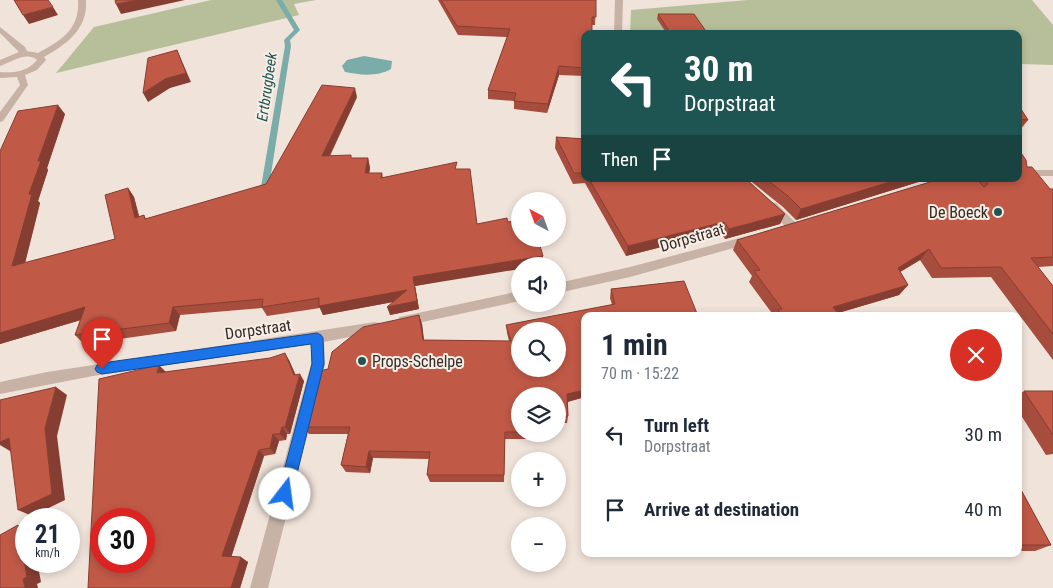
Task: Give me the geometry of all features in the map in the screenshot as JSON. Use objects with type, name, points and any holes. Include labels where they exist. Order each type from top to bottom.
[{"type":"street","points":[[0,63],[7,58],[24,54],[39,56],[62,44],[73,34],[84,10],[82,0]]},
{"type":"street","points":[[618,30],[619,0]]},
{"type":"street","points":[[0,29],[22,49],[24,54]]},
{"type":"street","points":[[0,75],[20,74],[31,71],[42,60],[39,56]]},
{"type":"street","points":[[0,120],[24,86],[20,74]]},
{"type":"street","points":[[1022,173],[1053,173]]},
{"type":"street","points":[[765,200],[778,211],[788,228],[806,223]]},
{"type":"street","name":"Dorpstraat","points":[[566,286],[630,272],[764,235]]},
{"type":"street","name":"Dorpstraat","points":[[0,388],[63,374],[317,338],[511,298]]},
{"type":"street","points":[[260,588],[318,364],[317,338]]},
{"type":"green space","points":[[211,0],[316,0],[294,4],[299,15],[56,73],[94,27]]},
{"type":"green space","points":[[748,0],[1032,0],[1053,25],[1053,65],[1022,64],[1022,30],[630,30],[631,10]]},
{"type":"water","points":[[364,56],[392,61],[391,69],[374,74],[345,72],[342,66],[347,60]]},
{"type":"building","points":[[14,0],[48,0],[53,7],[23,15]]},
{"type":"building","points":[[115,0],[138,0],[116,4]]},
{"type":"building","points":[[441,0],[596,0],[596,17],[592,17],[592,30],[581,30],[581,68],[559,66],[548,104],[514,101],[516,93],[488,90],[510,29],[457,26]]},
{"type":"building","points":[[658,14],[694,14],[705,30],[668,30]]},
{"type":"building","points":[[177,50],[186,73],[165,79],[143,93],[148,58]]},
{"type":"building","points":[[322,85],[355,88],[322,156],[351,155],[351,158],[368,158],[365,173],[382,173],[381,178],[457,162],[455,169],[470,169],[477,224],[507,218],[508,222],[511,222],[511,248],[541,248],[543,256],[511,257],[511,261],[413,277],[417,301],[387,307],[407,290],[319,306],[319,298],[262,307],[263,299],[173,307],[169,323],[75,335],[85,307],[0,333],[0,151],[18,111],[58,105],[38,161],[41,161],[29,194],[32,194],[12,266],[115,239],[105,195],[128,188],[135,218],[144,215],[145,219],[266,184]]},
{"type":"building","points":[[1022,111],[1028,120],[1022,119]]},
{"type":"building","points":[[556,137],[581,139],[581,173],[574,173]]},
{"type":"building","points":[[1022,154],[1026,160],[1027,167],[1032,167],[1050,189],[1053,189],[1053,257],[1031,258],[1053,286],[1053,334],[1001,267],[941,268],[929,249],[898,268],[908,285],[833,307],[837,312],[779,312],[778,310],[782,309],[754,271],[760,270],[737,240],[930,182],[979,182],[984,187],[988,184],[987,182],[1022,182]]},
{"type":"building","points":[[591,182],[749,182],[785,214],[729,229],[724,222],[628,246]]},
{"type":"building","points":[[770,182],[890,182],[801,209]]},
{"type":"building","points":[[684,281],[696,312],[581,312],[581,391],[567,394],[568,416],[566,416],[566,387],[511,387],[511,432],[505,432],[504,475],[427,475],[430,452],[369,451],[366,467],[341,465],[350,427],[304,427],[319,371],[328,369],[332,352],[363,327],[419,315],[423,340],[511,341],[511,377],[566,377],[566,322],[522,322],[615,304],[611,289]]},
{"type":"building","points":[[511,324],[511,341],[506,325]]},
{"type":"building","points":[[285,353],[294,375],[300,374],[285,427],[282,427],[280,434],[273,434],[270,448],[259,450],[222,556],[241,557],[231,588],[88,588],[90,550],[90,573],[155,573],[155,508],[92,508],[99,379],[159,365],[157,373],[270,358]]},
{"type":"building","points":[[56,387],[45,428],[52,494],[22,508],[18,508],[9,438],[0,442],[0,400]]},
{"type":"building","points":[[1024,391],[1053,391],[1053,435]]},
{"type":"building","points":[[1022,492],[1051,545],[1022,545]]},
{"type":"building","points":[[15,527],[15,573],[26,573],[27,577],[23,579],[25,588],[0,588],[0,535]]},
{"type":"waterway","name":"Ertbrugbeek","points":[[265,187],[288,46],[287,40],[297,30],[279,0]]},
{"type":"place","name":"De Boeck","points":[[998,212]]},
{"type":"place","name":"Props-Schelpe","points":[[362,361]]},
{"type":"route","points":[[102,369],[317,338],[318,364],[285,494]]}]
